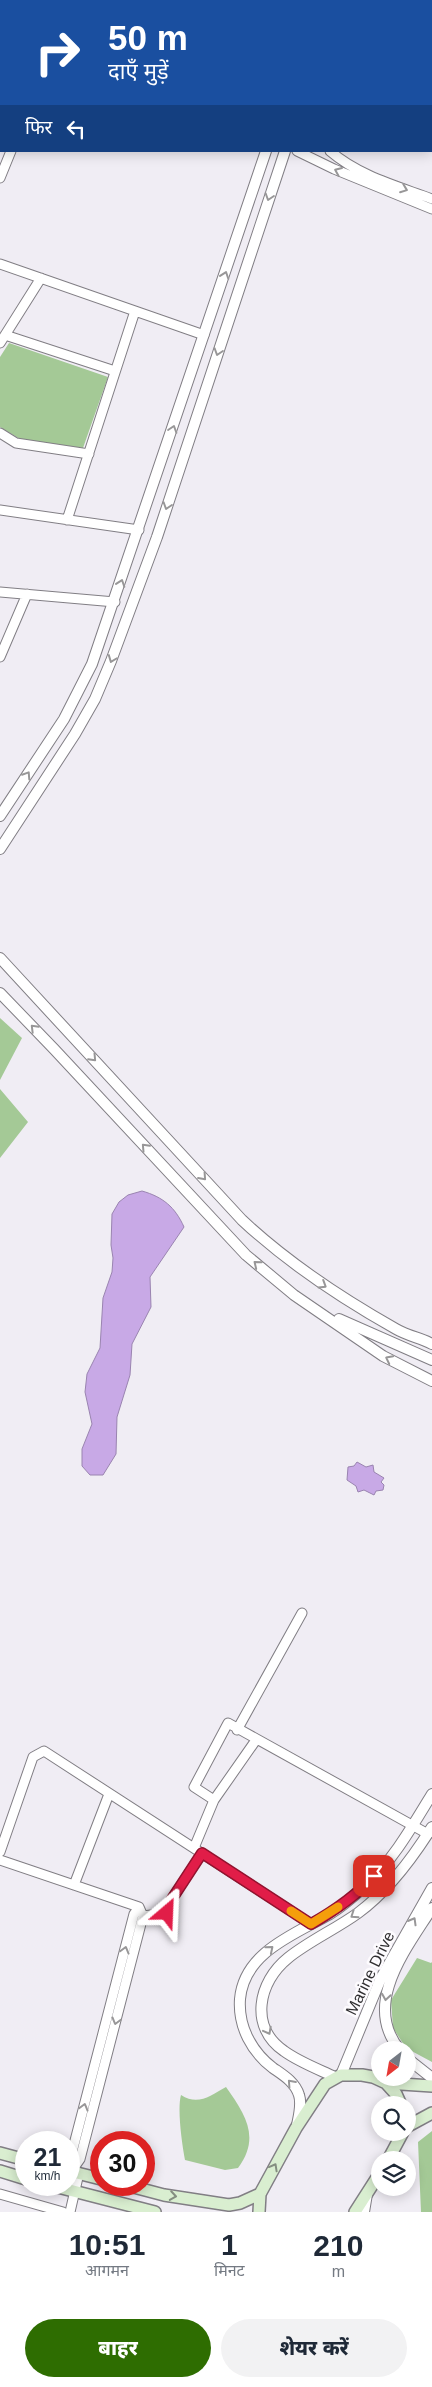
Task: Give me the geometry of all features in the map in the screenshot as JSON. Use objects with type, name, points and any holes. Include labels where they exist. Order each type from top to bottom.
[{"type":"main road","points":[[259,2212],[260,2194],[296,2128],[325,2084],[338,2076],[362,2074],[371,2077]]},
{"type":"main road","points":[[416,2085],[432,2086]]},
{"type":"main road","points":[[389,2086],[397,2096]]},
{"type":"main road","points":[[416,2122],[432,2113]]},
{"type":"main road","points":[[0,2153],[15,2157]]},
{"type":"main road","points":[[0,2171],[15,2175]]},
{"type":"main road","points":[[354,2212],[371,2188]]},
{"type":"main road","points":[[80,2193],[155,2212]]},
{"type":"main road","points":[[155,2193],[229,2205],[240,2203],[260,2194]]},
{"type":"street","points":[[0,178],[11,152]]},
{"type":"street","points":[[0,816],[76,698],[92,664],[115,602],[266,152]]},
{"type":"street","points":[[0,849],[75,734],[95,699],[111,661],[157,537],[285,152]]},
{"type":"street","points":[[299,152],[334,169],[432,209]]},
{"type":"street","points":[[331,152],[341,161],[366,174],[432,199]]},
{"type":"street","points":[[0,264],[204,335]]},
{"type":"street","points":[[0,343],[41,278]]},
{"type":"street","points":[[67,520],[135,311]]},
{"type":"street","points":[[5,335],[115,371]]},
{"type":"street","points":[[0,433],[16,443],[88,454]]},
{"type":"street","points":[[0,510],[139,530]]},
{"type":"street","points":[[0,592],[115,602]]},
{"type":"street","points":[[0,657],[27,594]]},
{"type":"street","points":[[0,958],[242,1220],[263,1240],[303,1272],[398,1330],[432,1344]]},
{"type":"street","points":[[0,994],[54,1048],[246,1255],[312,1307],[383,1356],[432,1381]]},
{"type":"street","points":[[312,1307],[430,1359]]},
{"type":"street","points":[[398,1330],[430,1359]]},
{"type":"street","points":[[238,1730],[302,1613]]},
{"type":"street","points":[[214,1800],[194,1787],[228,1723],[412,1826],[430,1831],[416,1852],[388,1886],[359,1912],[288,1958],[268,1980],[263,1991],[261,2012],[265,2027],[276,2044],[291,2056],[338,2076]]},
{"type":"street","points":[[144,1916],[167,1913],[170,1902],[198,1851],[214,1800],[256,1740]]},
{"type":"street","points":[[0,1852],[33,1757],[44,1751],[311,1924]]},
{"type":"street","points":[[74,1885],[109,1794]]},
{"type":"street","points":[[296,2128],[301,2104],[300,2096],[289,2079],[261,2058],[251,2046],[243,2023],[240,2000],[246,1978],[260,1958],[279,1942],[331,1913],[363,1888],[385,1865],[432,1794]]},
{"type":"street","points":[[0,1860],[140,1907],[144,1916],[80,2160]]},
{"type":"street","name":"Marine Drive","points":[[338,2076],[381,1978],[432,1888]]},
{"type":"street","points":[[77,2131],[134,1914],[140,1907]]},
{"type":"street","name":"Marine Drive","points":[[395,2041],[385,2022],[385,1996],[394,1970],[432,1908]]},
{"type":"street","points":[[416,2067],[432,2078]]},
{"type":"street","points":[[0,2194],[62,2212]]},
{"type":"street","points":[[364,2212],[367,2194]]},
{"type":"street","points":[[70,2212],[74,2196]]},
{"type":"green space","points":[[9,343],[108,377],[83,448],[20,439],[0,427],[0,357]]},
{"type":"green space","points":[[0,1018],[22,1038],[0,1080]]},
{"type":"green space","points":[[0,1089],[28,1122],[0,1158]]},
{"type":"green space","points":[[417,1958],[432,1962],[432,2062],[416,2053],[416,2041],[401,2041],[393,2028],[391,2000]]},
{"type":"green space","points":[[226,2087],[248,2126],[249,2136],[245,2157],[238,2168],[225,2170],[185,2160],[181,2136],[181,2095],[198,2100]]},
{"type":"green space","points":[[432,2131],[432,2212],[421,2212],[418,2142]]},
{"type":"shaded area","points":[[142,1191],[156,1196],[168,1204],[177,1214],[184,1227],[150,1277],[151,1307],[132,1344],[130,1375],[117,1417],[116,1454],[103,1475],[90,1475],[82,1466],[82,1449],[92,1424],[85,1392],[87,1374],[100,1348],[103,1298],[112,1272],[112,1214],[119,1202],[128,1195]]},
{"type":"shaded area","points":[[357,1462],[366,1467],[373,1465],[374,1472],[384,1478],[381,1482],[384,1485],[383,1490],[376,1491],[374,1495],[364,1490],[358,1492],[356,1486],[347,1480],[348,1467],[354,1466]]},
{"type":"slow traffic","points":[[291,1911],[311,1924],[338,1907]]},
{"type":"route","points":[[167,1913],[170,1902],[202,1853],[311,1924],[331,1913],[363,1888],[374,1876]]}]
